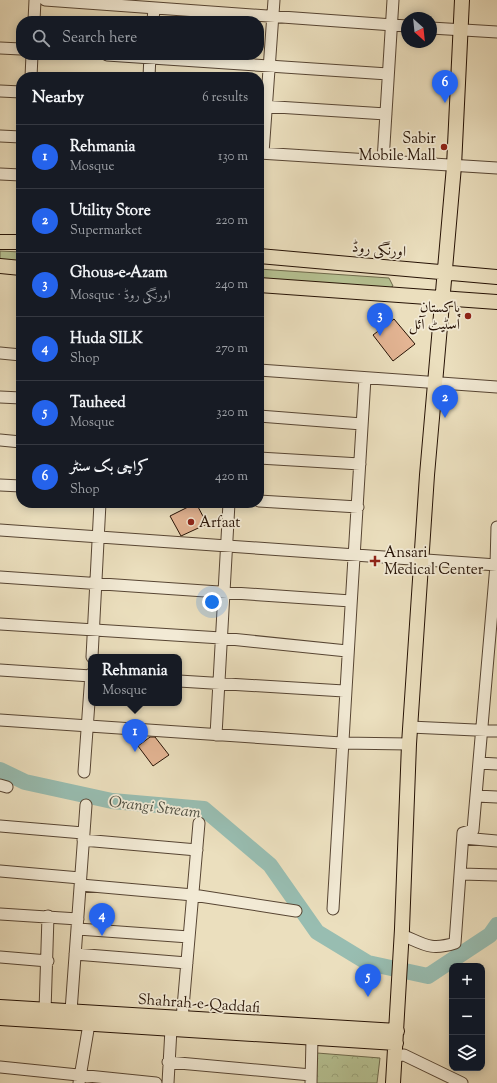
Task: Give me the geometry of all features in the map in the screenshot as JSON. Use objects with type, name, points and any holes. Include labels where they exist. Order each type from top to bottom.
[{"type":"main road","points":[[393,1083],[393,1037],[402,932],[410,727],[434,383],[454,166],[462,0]]},
{"type":"main road","points":[[0,242],[16,242]]},
{"type":"main road","name":"اورنگی روڈ","points":[[264,256],[444,271],[497,277]]},
{"type":"main road","points":[[0,266],[16,268]]},
{"type":"main road","points":[[264,285],[497,302]]},
{"type":"main road","name":"Shahrah-e-Qaddafi","points":[[0,1007],[182,1019],[393,1037]]},
{"type":"main road","name":"Shahrah-e-Qaddafi","points":[[0,1018],[312,1038],[393,1037]]},
{"type":"main road","points":[[384,1083],[393,1037]]},
{"type":"street","points":[[34,16],[35,0]]},
{"type":"street","points":[[45,0],[401,26]]},
{"type":"street","points":[[264,101],[270,66],[274,0]]},
{"type":"street","points":[[383,161],[393,0]]},
{"type":"street","points":[[153,16],[154,8]]},
{"type":"street","points":[[437,28],[497,32]]},
{"type":"street","points":[[0,48],[16,49]]},
{"type":"street","points":[[31,72],[32,60]]},
{"type":"street","points":[[148,72],[150,60]]},
{"type":"street","points":[[198,60],[388,74]]},
{"type":"street","points":[[0,91],[16,92]]},
{"type":"street","points":[[264,107],[386,114]]},
{"type":"street","points":[[0,136],[16,137]]},
{"type":"street","points":[[264,153],[497,168]]},
{"type":"street","points":[[0,174],[16,175]]},
{"type":"street","points":[[0,353],[16,355]]},
{"type":"street","points":[[264,370],[497,387]]},
{"type":"street","points":[[333,909],[344,691],[355,555],[365,378]]},
{"type":"street","points":[[0,396],[16,398]]},
{"type":"street","points":[[264,416],[362,424]]},
{"type":"street","points":[[0,440],[16,442]]},
{"type":"street","points":[[264,458],[360,464]]},
{"type":"street","points":[[0,485],[16,486]]},
{"type":"street","points":[[264,501],[358,507]]},
{"type":"street","points":[[92,654],[100,508]]},
{"type":"street","points":[[216,734],[229,508]]},
{"type":"street","points":[[402,932],[428,947],[445,946],[456,943],[462,838],[463,833],[473,830],[482,730],[492,666],[497,565],[497,528]]},
{"type":"street","points":[[0,530],[497,565]]},
{"type":"street","points":[[0,577],[351,602]]},
{"type":"street","points":[[0,624],[221,638],[347,651]]},
{"type":"street","points":[[0,670],[88,675]]},
{"type":"street","points":[[182,681],[344,691]]},
{"type":"street","points":[[84,772],[89,706]]},
{"type":"street","points":[[0,720],[341,743],[409,744]]},
{"type":"street","points":[[410,727],[497,731]]},
{"type":"street","points":[[479,763],[497,764]]},
{"type":"street","points":[[476,796],[497,797]]},
{"type":"street","points":[[71,1011],[86,805]]},
{"type":"street","points":[[182,1019],[199,823]]},
{"type":"street","points":[[0,826],[197,850]]},
{"type":"street","points":[[462,838],[497,841]]},
{"type":"street","points":[[0,871],[81,882],[193,894],[296,910]]},
{"type":"street","points":[[461,874],[497,875]]},
{"type":"street","points":[[0,914],[48,916],[78,924],[189,936]]},
{"type":"street","points":[[45,1011],[48,961],[48,916]]},
{"type":"street","points":[[75,954],[187,963]]},
{"type":"street","points":[[0,957],[48,961]]},
{"type":"street","points":[[80,1079],[89,1024]]},
{"type":"street","points":[[168,1083],[171,1029]]},
{"type":"street","points":[[393,1037],[404,1055],[462,1083]]},
{"type":"street","points":[[168,1062],[311,1079],[312,1038]]},
{"type":"street","points":[[0,1067],[80,1079],[156,1083]]},
{"type":"green space","points":[[0,251],[16,252],[16,264],[0,262]]},
{"type":"green space","points":[[264,269],[389,278],[393,286],[390,288],[264,280]]},
{"type":"green space","points":[[317,1053],[380,1058],[377,1083],[316,1083]]},
{"type":"building","points":[[394,319],[415,344],[393,361],[373,335]]},
{"type":"building","points":[[186,508],[199,508],[207,524],[181,536],[170,516]]},
{"type":"building","points":[[150,737],[155,737],[169,755],[153,766],[138,746]]},
{"type":"waterway","name":"Orangi Stream","points":[[0,770],[25,782],[112,801],[204,809],[270,865],[317,932],[368,963],[428,976],[490,935],[497,925]]},
{"type":"place","name":"کراچی بک سنٹر","points":[[445,103]]},
{"type":"place","name":"Sabir Mobile Mall","points":[[444,147]]},
{"type":"place","name":"پاکستان اسٹیٹ آئل","points":[[468,316]]},
{"type":"place","name":"Ghous-e-Azam","points":[[380,336]]},
{"type":"place","name":"Utility Store","points":[[445,418]]},
{"type":"place","name":"Arfaat","points":[[191,522]]},
{"type":"place","name":"Ansari Medical Center","points":[[375,561]]},
{"type":"place","name":"Rehmania","points":[[135,752]]},
{"type":"place","name":"Huda SILK","points":[[102,936]]},
{"type":"place","name":"Tauheed","points":[[368,997]]}]
